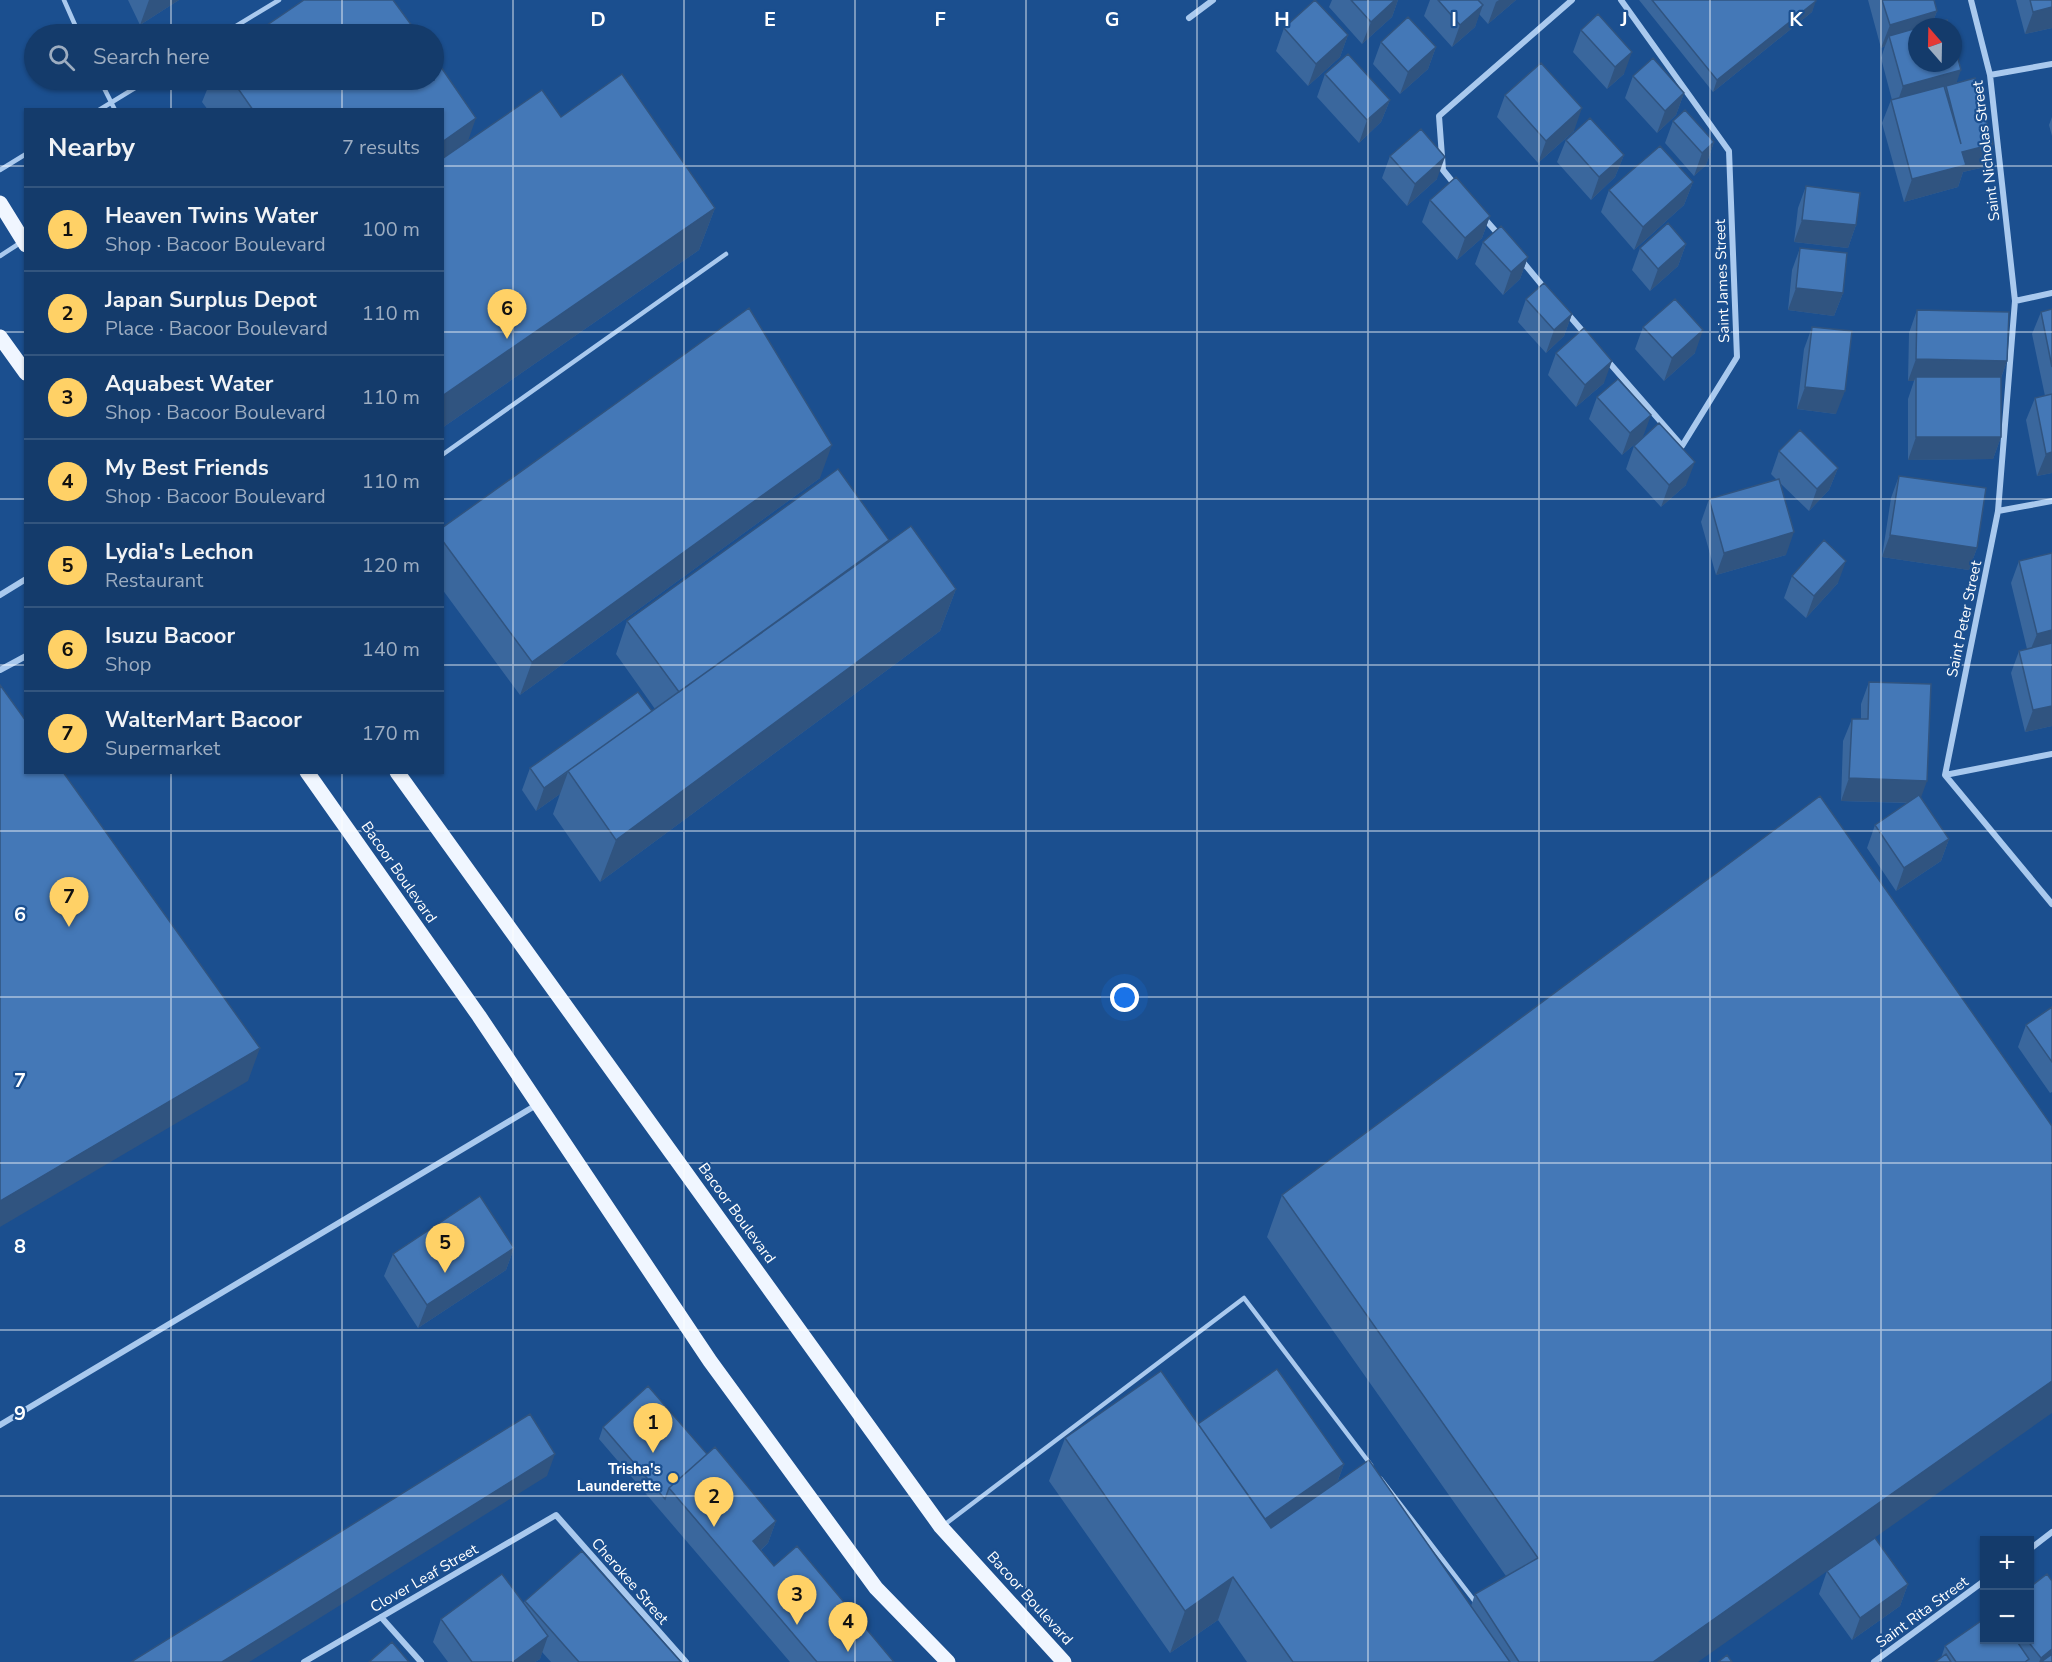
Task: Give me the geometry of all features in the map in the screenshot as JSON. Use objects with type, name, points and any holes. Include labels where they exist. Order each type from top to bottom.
[{"type":"main road","points":[[0,203],[24,243]]},
{"type":"main road","points":[[0,337],[24,370]]},
{"type":"main road","name":"Bacoor Boulevard","points":[[308,774],[538,1104],[710,1361],[876,1588],[948,1662]]},
{"type":"main road","name":"Bacoor Boulevard","points":[[398,774],[941,1527],[1064,1662]]},
{"type":"street","points":[[1189,18],[1213,0]]},
{"type":"street","points":[[1458,188],[1443,170],[1439,116],[1572,0]]},
{"type":"street","name":"Saint James Street","points":[[1597,348],[1682,446],[1737,357],[1729,151],[1621,0]]},
{"type":"street","name":"Saint Nicholas Street","points":[[1971,0],[1990,75],[2015,301]]},
{"type":"street","points":[[1990,75],[2052,64]]},
{"type":"street","points":[[1481,215],[1504,242]]},
{"type":"street","points":[[1520,259],[1551,295]]},
{"type":"street","points":[[2015,301],[2052,293]]},
{"type":"street","name":"Saint Peter Street","points":[[1945,775],[1998,511],[2015,301]]},
{"type":"street","points":[[1558,304],[1589,339]]},
{"type":"street","points":[[1998,511],[2052,501]]},
{"type":"street","points":[[0,595],[24,580]]},
{"type":"street","points":[[0,670],[24,657]]},
{"type":"street","points":[[2052,754],[1945,775],[2052,904]]},
{"type":"street","points":[[0,1425],[538,1104]]},
{"type":"street","name":"Clover Leaf Street","points":[[304,1662],[556,1515]]},
{"type":"street","name":"Cherokee Street","points":[[556,1515],[686,1662]]},
{"type":"street","points":[[2034,1545],[2052,1532]]},
{"type":"street","name":"Saint Rita Street","points":[[1874,1662],[1980,1584]]},
{"type":"street","points":[[381,1617],[421,1662]]},
{"type":"lane","points":[[64,0],[75,24]]},
{"type":"lane","points":[[239,24],[279,0]]},
{"type":"lane","points":[[104,90],[114,108]]},
{"type":"lane","points":[[102,108],[131,90]]},
{"type":"lane","points":[[0,170],[24,155]]},
{"type":"lane","points":[[0,256],[24,243]]},
{"type":"lane","points":[[444,454],[726,254]]},
{"type":"lane","points":[[941,1527],[1244,1298],[1483,1612]]},
{"type":"building","points":[[304,0],[393,0],[411,24],[269,24]]},
{"type":"building","points":[[1315,0],[1348,35],[1316,64],[1284,28]]},
{"type":"building","points":[[1351,0],[1395,0],[1371,22]]},
{"type":"building","points":[[1438,0],[1478,0],[1483,5],[1460,25]]},
{"type":"building","points":[[1652,0],[1815,0],[1816,1],[1717,80]]},
{"type":"building","points":[[1882,0],[1934,0],[1937,11],[1890,25]]},
{"type":"building","points":[[2030,0],[2052,0],[2052,7],[2033,12]]},
{"type":"building","points":[[1598,14],[1632,52],[1615,67],[1581,30]]},
{"type":"building","points":[[1408,17],[1436,47],[1408,72],[1381,42]]},
{"type":"building","points":[[1908,31],[1908,72],[1954,72],[1903,86],[1889,36]]},
{"type":"building","points":[[1348,54],[1390,100],[1367,120],[1325,74]]},
{"type":"building","points":[[1653,58],[1684,93],[1665,111],[1633,76]]},
{"type":"building","points":[[1541,63],[1582,108],[1546,141],[1505,95]]},
{"type":"building","points":[[444,72],[476,118],[444,141],[444,108],[252,108],[239,90],[444,90]]},
{"type":"building","points":[[622,74],[715,208],[444,395],[444,158],[542,90],[561,117]]},
{"type":"building","points":[[1975,78],[1993,144],[1962,152],[1966,165],[1912,179],[1891,100],[1944,86],[1961,144],[1946,86]]},
{"type":"building","points":[[1685,110],[1714,142],[1702,153],[1673,121]]},
{"type":"building","points":[[1590,118],[1624,155],[1599,177],[1566,140]]},
{"type":"building","points":[[1421,129],[1445,157],[1415,184],[1390,156]]},
{"type":"building","points":[[1660,146],[1693,182],[1643,227],[1609,190]]},
{"type":"building","points":[[1456,177],[1490,216],[1465,238],[1430,200]]},
{"type":"building","points":[[1806,186],[1860,193],[1856,225],[1802,220]]},
{"type":"building","points":[[1668,223],[1686,244],[1658,269],[1640,248]]},
{"type":"building","points":[[1501,226],[1528,257],[1511,272],[1483,242]]},
{"type":"building","points":[[1800,248],[1847,253],[1843,293],[1796,288]]},
{"type":"building","points":[[1544,283],[1572,314],[1554,330],[1526,299]]},
{"type":"building","points":[[1675,299],[1703,330],[1672,358],[1643,327]]},
{"type":"building","points":[[749,308],[832,445],[532,662],[444,543],[444,527]]},
{"type":"building","points":[[2052,309],[2052,367],[2041,312]]},
{"type":"building","points":[[1917,310],[2009,312],[2007,361],[1916,359]]},
{"type":"building","points":[[1812,327],[1852,331],[1845,391],[1805,387]]},
{"type":"building","points":[[1584,328],[1612,361],[1585,385],[1556,353]]},
{"type":"building","points":[[1916,377],[2001,377],[2001,437],[1916,437]]},
{"type":"building","points":[[1618,379],[1651,415],[1630,433],[1597,397]]},
{"type":"building","points":[[2052,394],[2052,452],[2046,454],[2035,398]]},
{"type":"building","points":[[1659,423],[1695,462],[1669,485],[1634,446]]},
{"type":"building","points":[[1800,430],[1838,468],[1817,489],[1779,451]]},
{"type":"building","points":[[838,469],[889,540],[679,692],[627,621]]},
{"type":"building","points":[[1899,476],[1986,488],[1977,548],[1890,535]]},
{"type":"building","points":[[1779,479],[1794,532],[1724,553],[1709,499]]},
{"type":"building","points":[[911,526],[956,589],[616,840],[568,771]]},
{"type":"building","points":[[1824,540],[1846,561],[1814,596],[1792,576]]},
{"type":"building","points":[[2052,553],[2052,630],[2037,634],[2019,561]]},
{"type":"building","points":[[2052,643],[2052,706],[2033,710],[2019,651]]},
{"type":"building","points":[[1869,682],[1931,684],[1927,781],[1849,778],[1852,719],[1868,719]]},
{"type":"building","points":[[0,685],[24,718],[24,774],[64,774],[260,1048],[0,1201]]},
{"type":"building","points":[[638,692],[652,711],[544,788],[530,768]]},
{"type":"building","points":[[1919,795],[1949,839],[1904,868],[1875,825]]},
{"type":"building","points":[[1820,796],[2052,1126],[2052,1381],[1653,1662],[1519,1662],[1475,1594],[1538,1558],[1282,1195]]},
{"type":"building","points":[[2052,1007],[2052,1062],[2026,1025]]},
{"type":"building","points":[[480,1196],[514,1248],[427,1305],[393,1254]]},
{"type":"building","points":[[1277,1369],[1344,1464],[1265,1519],[1198,1424]]},
{"type":"building","points":[[1161,1371],[1271,1528],[1369,1460],[1510,1662],[1293,1662],[1233,1577],[1185,1611],[1065,1438]]},
{"type":"building","points":[[648,1386],[707,1454],[669,1488],[665,1499],[603,1427]]},
{"type":"building","points":[[530,1414],[555,1454],[222,1662],[131,1662]]},
{"type":"building","points":[[715,1447],[776,1521],[753,1541],[774,1566],[797,1546],[894,1662],[817,1662],[669,1488]]},
{"type":"building","points":[[1875,1538],[1908,1584],[1860,1618],[1827,1571]]},
{"type":"building","points":[[582,1551],[681,1662],[579,1662],[525,1601]]},
{"type":"building","points":[[502,1574],[548,1636],[513,1662],[472,1662],[441,1619]]},
{"type":"building","points":[[2047,1574],[2052,1581],[2052,1649],[2041,1658],[2030,1644],[2034,1644],[2034,1584]]},
{"type":"building","points":[[1980,1622],[1980,1644],[2019,1644],[2029,1659],[2025,1662],[1956,1662],[1945,1646]]},
{"type":"building","points":[[392,1642],[409,1662],[369,1662]]},
{"type":"building","points":[[1946,1654],[1951,1662],[1935,1662]]},
{"type":"building","points":[[2052,1654],[2052,1662],[2041,1662]]},
{"type":"building","points":[[1727,1655],[1732,1662],[1718,1662]]},
{"type":"place","name":"Isuzu Bacoor","points":[[507,339]]},
{"type":"place","name":"WalterMart Bacoor","points":[[69,927]]},
{"type":"place","name":"Lydia's Lechon","points":[[445,1273]]},
{"type":"place","name":"Heaven Twins Water","points":[[653,1453]]},
{"type":"place","name":"Trisha's Launderette","points":[[673,1478]]},
{"type":"place","name":"Japan Surplus Depot","points":[[714,1527]]},
{"type":"place","name":"Aquabest Water","points":[[797,1625]]},
{"type":"place","name":"My Best Friends","points":[[848,1652]]}]
